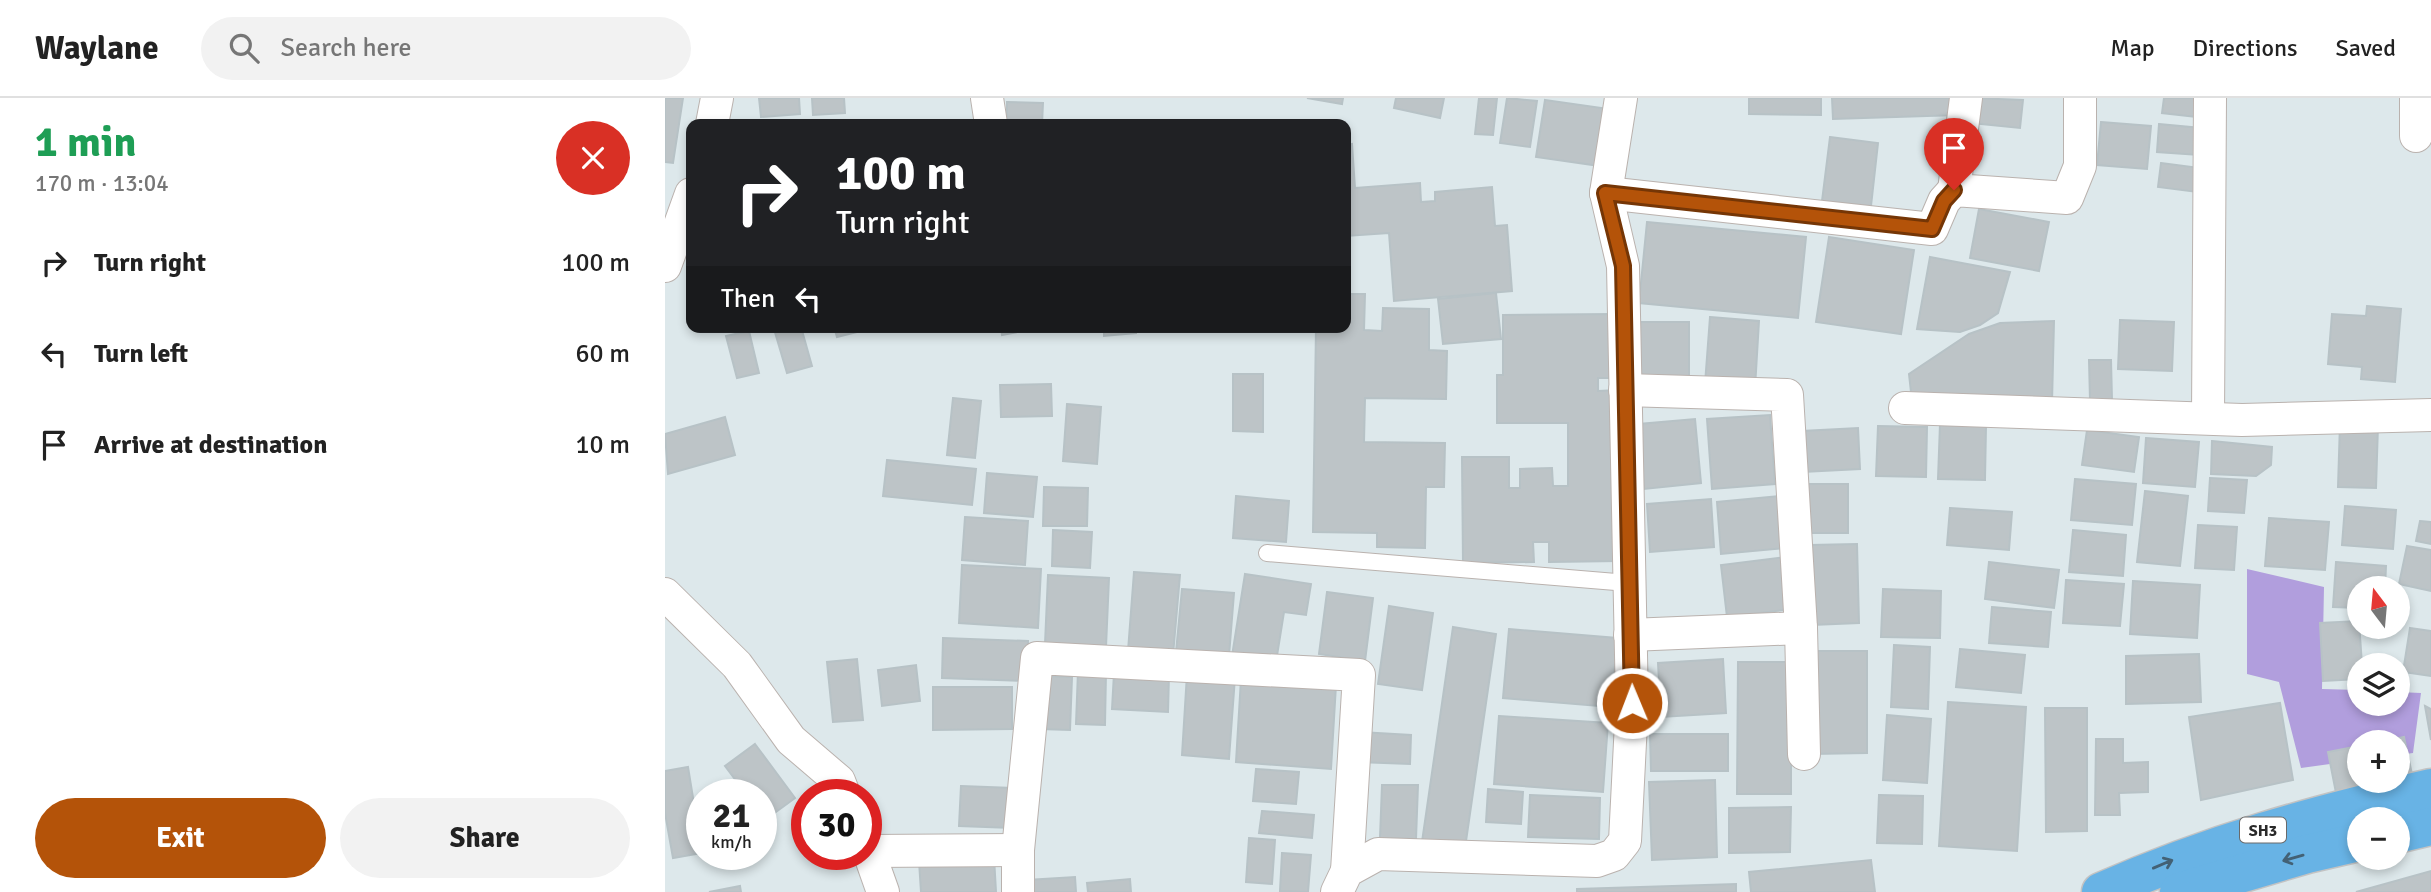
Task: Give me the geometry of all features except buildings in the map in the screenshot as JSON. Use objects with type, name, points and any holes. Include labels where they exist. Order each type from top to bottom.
[{"type":"main road","name":"SH3","points":[[2101,892],[2171,861],[2248,834],[2431,788]]},
{"type":"main road","points":[[2410,831],[2431,826]]},
{"type":"main road","name":"SH3","points":[[2179,892],[2307,853],[2347,845]]},
{"type":"street","points":[[713,119],[717,98]]},
{"type":"street","points":[[987,98],[990,119]]},
{"type":"street","points":[[1342,881],[1378,854],[1597,861],[1614,855],[1625,841],[1632,703],[1623,266],[1605,193],[1621,98]]},
{"type":"street","points":[[1605,193],[1932,229],[1944,201],[1954,190],[1966,98]]},
{"type":"street","points":[[1954,190],[2067,198],[2080,166],[2080,98]]},
{"type":"street","points":[[2207,418],[2210,98]]},
{"type":"street","points":[[2416,98],[2416,135]]},
{"type":"street","points":[[665,267],[686,208]]},
{"type":"street","points":[[1625,390],[1787,395],[1801,628],[1804,754]]},
{"type":"street","points":[[1905,408],[2207,418],[2431,415]]},
{"type":"street","points":[[665,581],[665,594],[737,665],[791,740],[837,779]]},
{"type":"street","points":[[1630,635],[1801,628]]},
{"type":"street","points":[[1018,892],[1018,850],[1037,659],[1359,675],[1342,881]]},
{"type":"street","points":[[882,848],[1018,850]]},
{"type":"street","points":[[876,870],[883,892]]},
{"type":"lane","points":[[1267,553],[1628,583]]},
{"type":"shaded area","points":[[2247,569],[2324,587],[2322,689],[2347,690],[2347,716],[2410,716],[2410,693],[2421,693],[2413,753],[2410,753],[2410,730],[2347,730],[2347,762],[2301,768],[2279,682],[2247,674]]},
{"type":"route","points":[[1632,703],[1623,266],[1605,193],[1932,229],[1944,201],[1954,190]]}]
